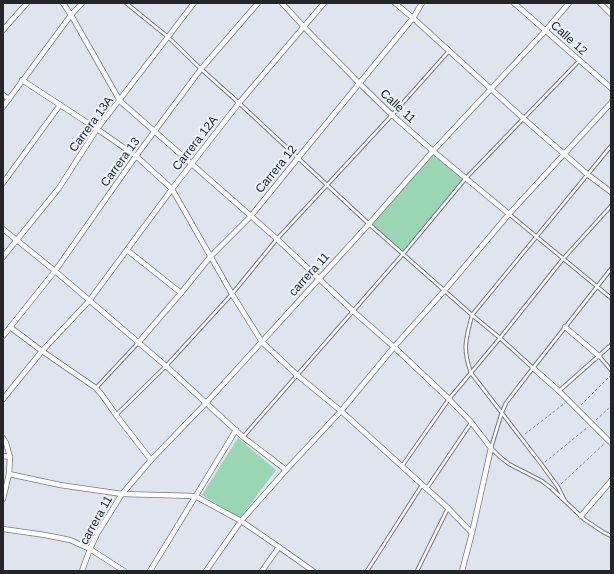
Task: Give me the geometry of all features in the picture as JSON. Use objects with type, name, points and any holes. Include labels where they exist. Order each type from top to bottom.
[{"type":"street","points":[[3,30],[27,3]]},
{"type":"street","points":[[63,3],[120,100],[277,239],[353,312],[394,347],[449,399],[471,422],[491,448],[462,571]]},
{"type":"street","points":[[3,106],[71,15],[82,3]]},
{"type":"street","name":"Carrera 13A","points":[[3,257],[58,188],[97,129],[194,3]]},
{"type":"street","name":"Carrera 13","points":[[3,336],[55,271],[136,156],[200,69],[258,3]]},
{"type":"street","name":"Calle 11","points":[[282,3],[392,115],[509,214]]},
{"type":"street","name":"Carrera 12A","points":[[3,399],[42,351],[89,301],[172,189],[239,103],[324,3]]},
{"type":"street","points":[[394,3],[413,18],[587,174],[611,192]]},
{"type":"street","name":"Carrera 12","points":[[138,343],[210,257],[251,216],[413,18],[422,3]]},
{"type":"street","name":"Calle 12","points":[[514,3],[611,88]]},
{"type":"street","name":"carrera 11","points":[[82,571],[97,534],[122,494],[151,460],[262,342],[433,151],[546,30],[569,3]]},
{"type":"street","points":[[600,3],[611,14]]},
{"type":"street","points":[[22,80],[136,156],[172,189],[210,257],[262,342],[297,375],[341,411],[402,466],[448,508],[472,533]]},
{"type":"street","points":[[3,95],[9,99]]},
{"type":"street","points":[[206,571],[241,521],[341,411],[394,347],[509,214],[611,103]]},
{"type":"street","points":[[3,183],[60,105]]},
{"type":"street","points":[[3,229],[55,271],[166,366],[243,437],[286,470]]},
{"type":"street","points":[[127,250],[181,293]]},
{"type":"street","points":[[10,327],[96,388],[151,460]]},
{"type":"street","points":[[565,327],[599,356]]},
{"type":"street","points":[[533,368],[559,391],[576,410],[610,442]]},
{"type":"street","points":[[150,571],[236,430]]},
{"type":"street","points":[[3,438],[10,457],[9,474],[3,499]]},
{"type":"street","points":[[3,456],[10,457]]},
{"type":"street","points":[[9,474],[60,485],[122,494],[195,496],[241,521],[312,571]]},
{"type":"street","points":[[581,516],[611,481]]},
{"type":"street","points":[[3,529],[70,540],[90,549],[124,571]]},
{"type":"street","points":[[262,571],[279,547]]},
{"type":"lane","points":[[126,3],[168,37],[200,69],[239,103],[369,224],[533,368]]},
{"type":"lane","points":[[116,415],[166,366],[232,294],[277,239],[449,51]]},
{"type":"lane","points":[[243,437],[403,254],[466,178],[580,61]]},
{"type":"lane","points":[[565,501],[558,487],[542,465],[471,373],[465,351],[466,340],[472,315],[611,146]]},
{"type":"lane","points":[[402,466],[449,399],[563,259],[611,206]]},
{"type":"lane","points":[[509,214],[611,298]]},
{"type":"lane","points":[[611,269],[506,403],[491,448],[509,464],[551,488],[581,516],[611,536]]},
{"type":"lane","points":[[96,388],[138,343]]},
{"type":"lane","points":[[559,391],[611,346]]},
{"type":"lane","points":[[599,356],[611,370]]},
{"type":"lane","points":[[367,571],[424,487],[471,422]]},
{"type":"lane","points":[[417,571],[448,508]]},
{"type":"path","points":[[576,410],[611,375]]},
{"type":"path","points":[[521,437],[568,401]]},
{"type":"path","points":[[542,465],[592,424],[611,406]]},
{"type":"path","points":[[558,487],[610,442]]},
{"type":"green space","points":[[433,154],[465,178],[403,252],[371,224]]},
{"type":"green space","points":[[238,438],[276,470],[240,518],[202,495]]}]
